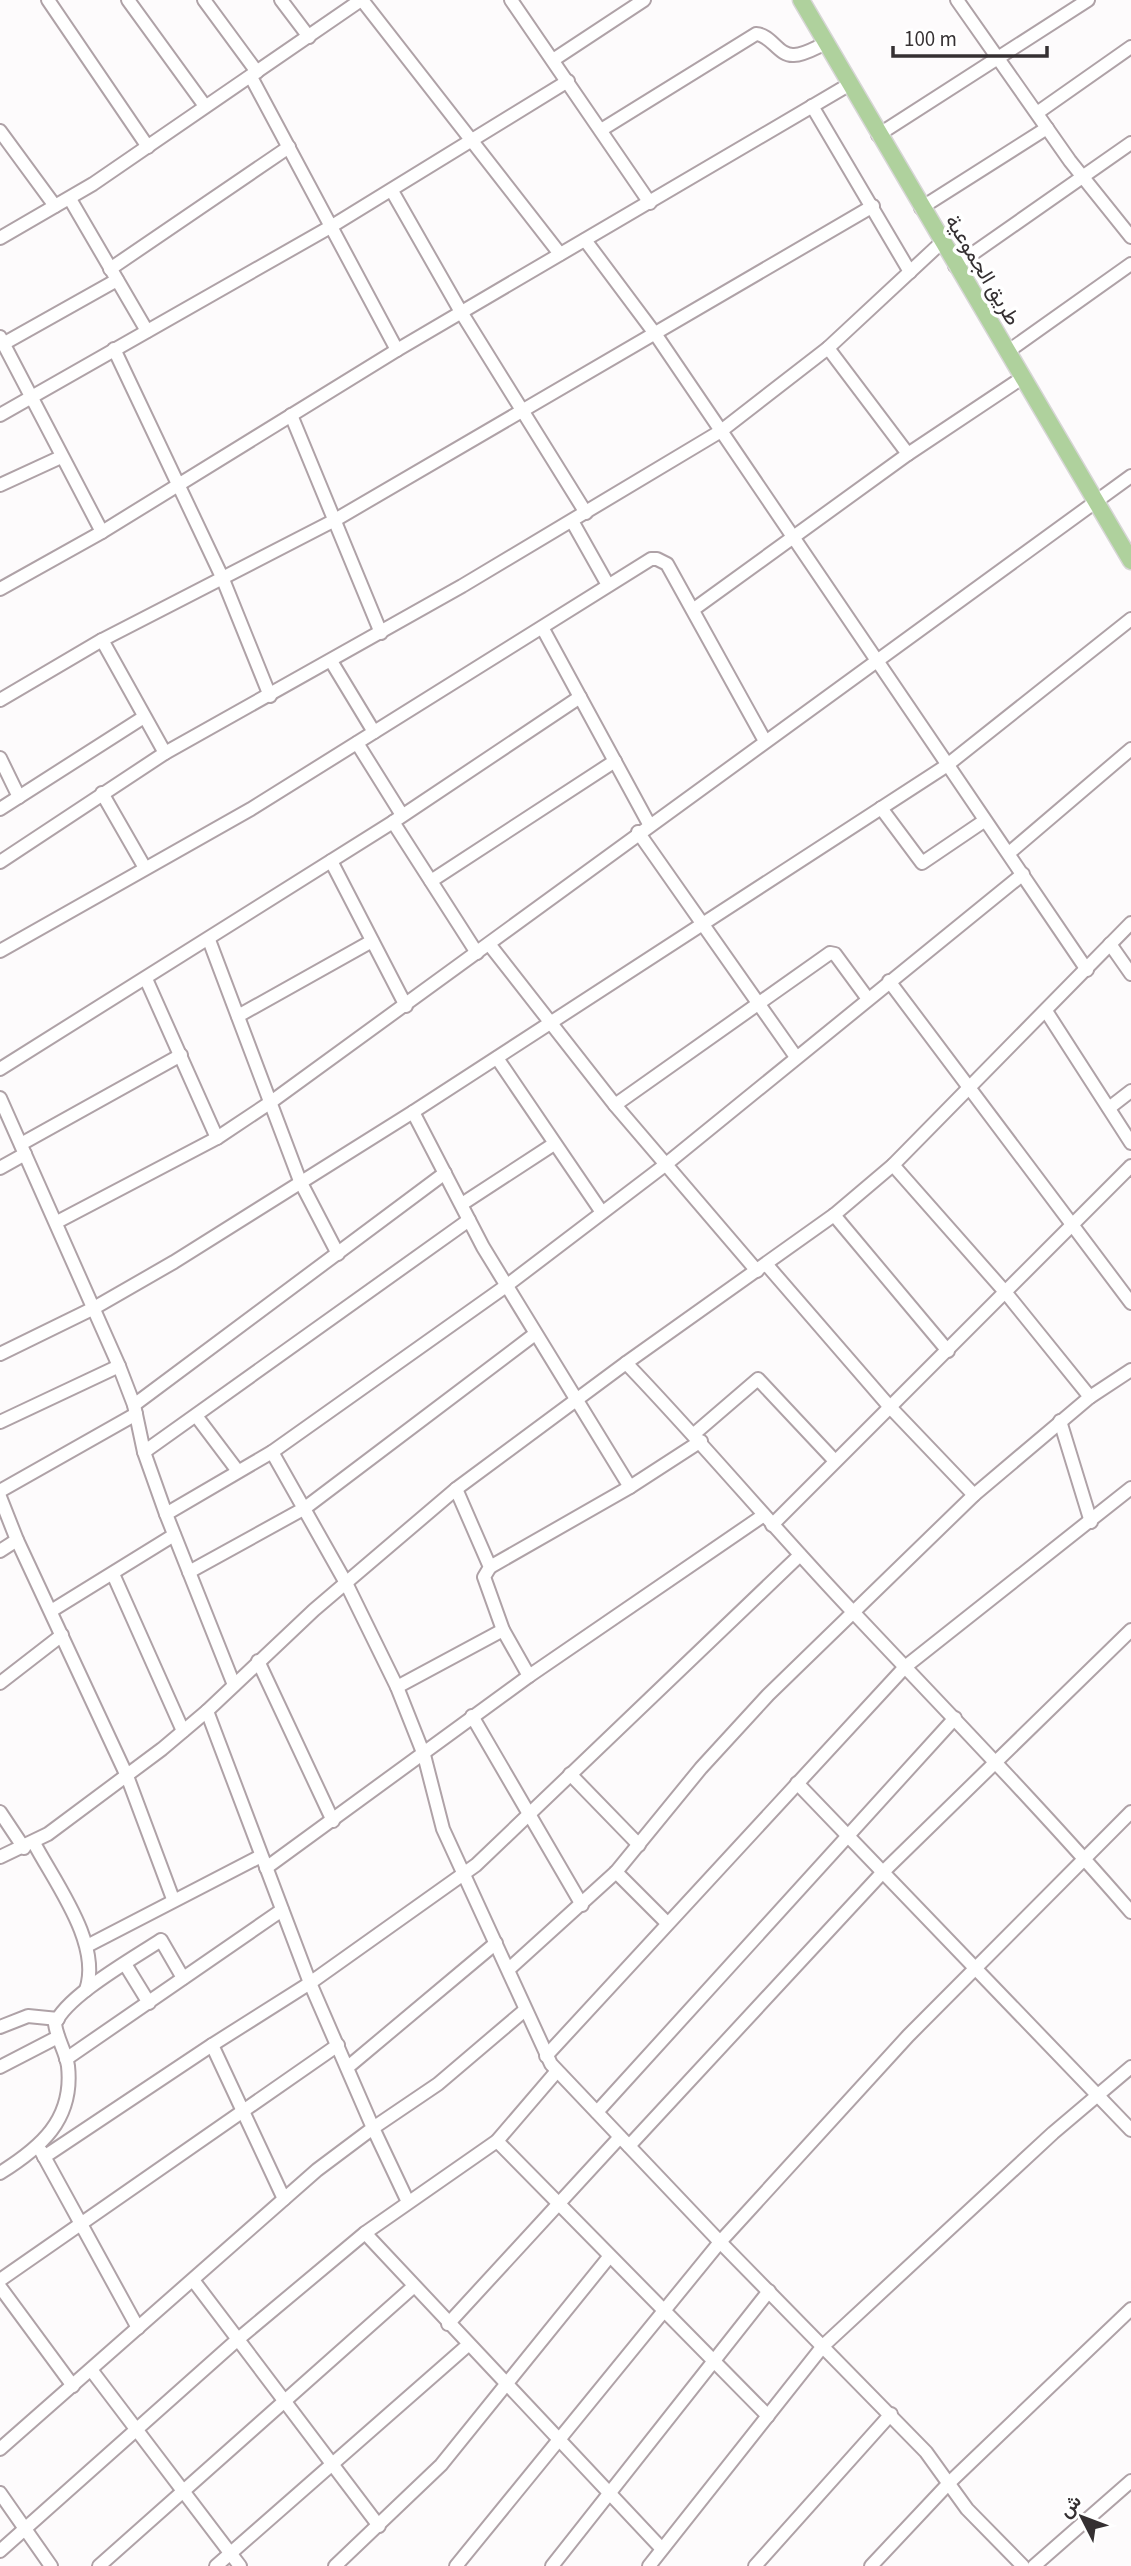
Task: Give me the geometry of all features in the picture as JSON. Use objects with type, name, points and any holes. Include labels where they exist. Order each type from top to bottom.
[{"type":"main road","name":"طريق الجموعية","points":[[801,0],[955,266],[1131,561]]},
{"type":"street","points":[[48,0],[148,147]]},
{"type":"street","points":[[128,0],[205,106]]},
{"type":"street","points":[[204,0],[254,74],[289,147],[397,350]]},
{"type":"street","points":[[281,0],[309,37]]},
{"type":"street","points":[[0,238],[70,198],[148,147],[362,0],[560,254]]},
{"type":"street","points":[[512,0],[650,203]]},
{"type":"street","points":[[553,60],[644,0]]},
{"type":"street","points":[[957,0],[1047,128],[1129,229]]},
{"type":"street","points":[[878,135],[1000,59],[1081,2]]},
{"type":"street","points":[[601,130],[757,34],[767,36],[789,55],[796,55],[826,43]]},
{"type":"street","points":[[1037,113],[1131,47]]},
{"type":"street","points":[[0,415],[392,191],[568,81]]},
{"type":"street","points":[[0,571],[3,587],[102,532],[397,350],[850,83]]},
{"type":"street","points":[[812,106],[910,272]]},
{"type":"street","points":[[921,208],[1047,128]]},
{"type":"street","points":[[0,131],[55,206]]},
{"type":"street","points":[[955,266],[1131,143]]},
{"type":"street","points":[[110,269],[289,147]]},
{"type":"street","points":[[392,191],[461,312],[586,513]]},
{"type":"street","points":[[70,198],[147,331]]},
{"type":"street","points":[[0,700],[102,640],[335,520],[873,206]]},
{"type":"street","points":[[585,240],[656,335],[1087,970]]},
{"type":"street","points":[[0,862],[165,753],[381,633],[721,431],[828,348],[942,242]]},
{"type":"street","points":[[1007,352],[1131,264]]},
{"type":"street","points":[[102,532],[2,341],[117,281]]},
{"type":"street","points":[[828,348],[908,454]]},
{"type":"street","points":[[114,349],[222,577],[270,696]]},
{"type":"street","points":[[694,609],[908,454],[1022,378]]},
{"type":"street","points":[[291,415],[381,633]]},
{"type":"street","points":[[0,485],[61,457]]},
{"type":"street","points":[[57,1222],[217,1138],[271,1102],[406,1006],[643,828],[1131,476]]},
{"type":"street","points":[[572,521],[608,585]]},
{"type":"street","points":[[0,951],[225,825],[543,629],[608,585],[657,559],[667,564],[694,609],[765,741]]},
{"type":"street","points":[[0,1354],[94,1308],[174,1262],[704,924],[946,766],[1131,619]]},
{"type":"street","points":[[543,629],[615,761],[643,828],[704,924],[796,1057]]},
{"type":"street","points":[[102,640],[165,753]]},
{"type":"street","points":[[331,661],[374,732]]},
{"type":"street","points":[[0,1069],[209,940],[580,698]]},
{"type":"street","points":[[0,809],[145,717]]},
{"type":"street","points":[[357,743],[431,881],[477,953]]},
{"type":"street","points":[[1009,853],[1131,749]]},
{"type":"street","points":[[0,758],[19,797]]},
{"type":"street","points":[[431,881],[615,761]]},
{"type":"street","points":[[102,793],[145,868]]},
{"type":"street","points":[[881,808],[922,863],[984,821]]},
{"type":"street","points":[[331,861],[406,1006]]},
{"type":"street","points":[[166,1514],[272,1452],[506,1286],[601,1211],[665,1165],[1023,874]]},
{"type":"street","points":[[0,1857],[29,1845],[127,1776],[183,1731],[258,1661],[456,1489],[626,1363],[834,1215],[892,1165],[1131,923]]},
{"type":"street","points":[[209,940],[300,1181],[338,1254]]},
{"type":"street","points":[[238,1016],[372,941]]},
{"type":"street","points":[[489,944],[665,1165],[974,1495]]},
{"type":"street","points":[[1110,944],[1131,974]]},
{"type":"street","points":[[615,1105],[833,953],[867,999]]},
{"type":"street","points":[[146,979],[217,1138]]},
{"type":"street","points":[[889,981],[971,1086],[1131,1303]]},
{"type":"street","points":[[1046,1011],[1131,1143]]},
{"type":"street","points":[[0,1168],[23,1149],[181,1055]]},
{"type":"street","points":[[497,1058],[601,1211]]},
{"type":"street","points":[[1109,1108],[1131,1091]]},
{"type":"street","points":[[0,1098],[119,1366],[135,1409],[144,1452],[166,1514],[234,1685]]},
{"type":"street","points":[[413,1112],[506,1286],[630,1487]]},
{"type":"street","points":[[462,1204],[554,1144]]},
{"type":"street","points":[[892,1165],[1006,1293],[1090,1397]]},
{"type":"street","points":[[87,1946],[173,1899],[264,1862],[334,1821],[528,1676],[768,1520],[835,1461],[948,1351],[1131,1166]]},
{"type":"street","points":[[0,1492],[135,1409],[445,1173]]},
{"type":"street","points":[[834,1215],[948,1351]]},
{"type":"street","points":[[144,1452],[197,1417],[469,1220]]},
{"type":"street","points":[[189,1572],[305,1507],[535,1334]]},
{"type":"street","points":[[626,1363],[698,1438],[768,1520],[854,1613],[996,1760],[1131,1912]]},
{"type":"street","points":[[0,1422],[119,1366]]},
{"type":"street","points":[[509,1969],[616,1872],[718,1750],[974,1495],[1090,1397],[1131,1370]]},
{"type":"street","points":[[528,1676],[503,1630],[484,1577],[490,1567],[630,1487],[698,1438],[758,1379],[835,1461]]},
{"type":"street","points":[[197,1417],[237,1471]]},
{"type":"street","points":[[1060,1421],[1091,1522]]},
{"type":"street","points":[[272,1452],[346,1583],[397,1687],[424,1755],[436,1811],[546,2056],[557,2071],[720,2242],[891,2414],[950,2482],[967,2509],[1023,2566]]},
{"type":"street","points":[[456,1489],[490,1567]]},
{"type":"street","points":[[546,2056],[905,1667],[1130,1490]]},
{"type":"street","points":[[0,1497],[17,1540],[127,1776],[173,1899]]},
{"type":"street","points":[[51,1611],[174,1535]]},
{"type":"street","points":[[0,1551],[17,1540]]},
{"type":"street","points":[[0,2172],[42,2153],[310,1983],[463,1875],[800,1555]]},
{"type":"street","points":[[113,1574],[183,1731]]},
{"type":"street","points":[[397,1687],[503,1630]]},
{"type":"street","points":[[448,2324],[557,2205],[624,2142],[883,1872],[1131,1630]]},
{"type":"street","points":[[0,1683],[62,1635]]},
{"type":"street","points":[[258,1661],[334,1821]]},
{"type":"street","points":[[207,1711],[310,1983],[408,2202]]},
{"type":"street","points":[[472,1716],[582,1905]]},
{"type":"street","points":[[597,2112],[955,1718]]},
{"type":"street","points":[[570,1774],[639,1845]]},
{"type":"street","points":[[797,1783],[1131,2130]]},
{"type":"street","points":[[0,1812],[29,1845],[87,1946],[90,1968],[86,1990]]},
{"type":"street","points":[[456,2566],[720,2242],[908,2036],[1131,1812]]},
{"type":"street","points":[[616,1872],[667,1923]]},
{"type":"street","points":[[66,2059],[282,1910]]},
{"type":"street","points":[[42,2153],[61,2111],[68,2078],[66,2059],[58,2037],[58,2019],[86,1990],[163,1940],[183,1978]]},
{"type":"street","points":[[348,2067],[496,1943]]},
{"type":"street","points":[[125,1964],[149,2003]]},
{"type":"street","points":[[0,2449],[347,2145],[438,2084],[525,2010]]},
{"type":"street","points":[[0,2027],[28,2015],[58,2019]]},
{"type":"street","points":[[0,2067],[58,2037]]},
{"type":"street","points":[[212,2045],[284,2199]]},
{"type":"street","points":[[0,2280],[338,2045]]},
{"type":"street","points":[[649,2566],[823,2346],[1023,2161],[1131,2067]]},
{"type":"street","points":[[0,2551],[237,2340],[365,2233],[497,2141],[557,2071]]},
{"type":"street","points":[[497,2141],[557,2205],[768,2416]]},
{"type":"street","points":[[42,2153],[138,2329]]},
{"type":"street","points":[[365,2233],[662,2549]]},
{"type":"street","points":[[335,2566],[441,2465],[609,2257]]},
{"type":"street","points":[[193,2280],[379,2526]]},
{"type":"street","points":[[0,2287],[73,2386]]},
{"type":"street","points":[[99,2566],[286,2403],[413,2287]]},
{"type":"street","points":[[552,2566],[769,2291]]},
{"type":"street","points":[[871,2566],[950,2482],[1131,2309]]},
{"type":"street","points":[[216,2566],[468,2345]]},
{"type":"street","points":[[92,2371],[240,2566]]},
{"type":"street","points":[[755,2566],[891,2414]]},
{"type":"street","points":[[1034,2566],[1131,2481]]},
{"type":"street","points":[[0,2493],[51,2566]]}]
